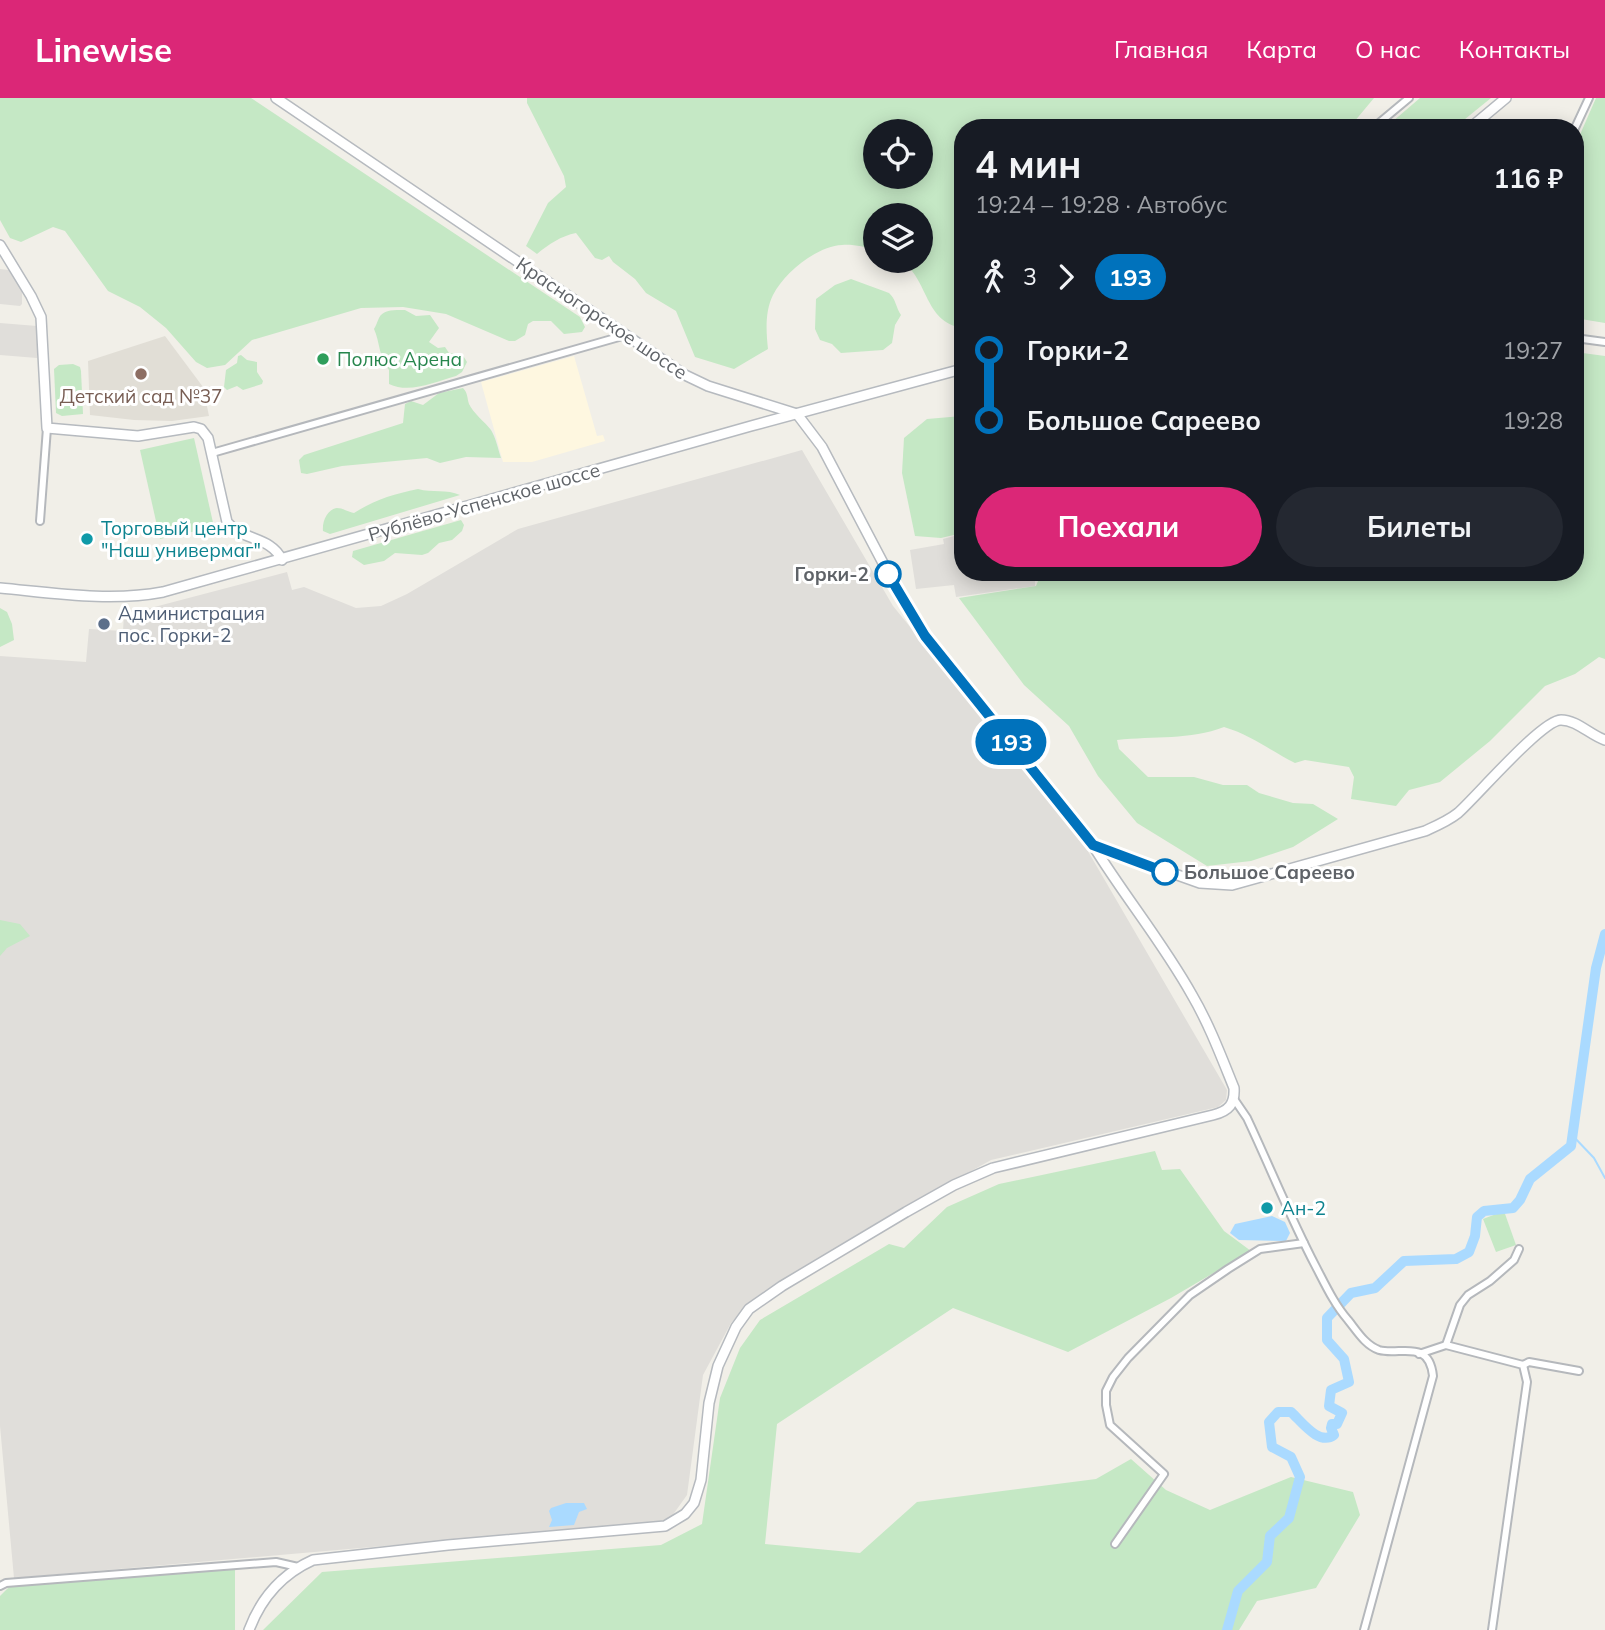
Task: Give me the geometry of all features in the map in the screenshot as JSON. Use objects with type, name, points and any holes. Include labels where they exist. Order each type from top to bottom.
[{"type":"street","name":"Красногорское шоссе","points":[[276,98],[685,375],[708,386],[797,414]]},
{"type":"street","points":[[1481,119],[1506,98]]},
{"type":"street","points":[[1579,119],[1589,98]]},
{"type":"street","points":[[1384,119],[1407,99]]},
{"type":"street","points":[[1388,119],[1407,99]]},
{"type":"street","points":[[0,245],[32,296],[41,317],[47,428],[40,521]]},
{"type":"street","points":[[212,453],[626,335]]},
{"type":"street","points":[[1584,339],[1605,342]]},
{"type":"street","name":"Рублёво-Успенское шоссе","points":[[0,588],[106,597],[146,596],[954,371]]},
{"type":"street","points":[[248,1630],[257,1609],[269,1593],[298,1567],[313,1560],[666,1526],[685,1514],[694,1503],[701,1480],[709,1403],[718,1366],[736,1327],[749,1309],[782,1286],[895,1219],[977,1174],[1213,1115],[1231,1107],[1234,1088],[1192,993],[1093,845],[925,636],[904,603],[822,447],[797,414]]},
{"type":"street","points":[[47,428],[138,436],[194,427],[205,432],[227,522],[243,534],[272,546],[282,560]]},
{"type":"street","points":[[1093,845],[1200,883],[1232,885],[1425,831],[1438,825],[1470,802],[1540,731],[1555,720],[1563,719],[1605,740]]},
{"type":"street","points":[[1234,1099],[1247,1118],[1304,1242],[1343,1315],[1367,1343],[1381,1351],[1408,1349],[1432,1364],[1433,1376],[1364,1630]]},
{"type":"street","points":[[1115,1545],[1164,1474],[1110,1425],[1105,1405],[1106,1391],[1114,1377],[1128,1358],[1190,1296],[1227,1269],[1260,1249],[1304,1242]]},
{"type":"street","points":[[1446,1345],[1460,1305],[1468,1295],[1490,1281],[1514,1260],[1519,1249]]},
{"type":"street","points":[[1419,1354],[1446,1345],[1523,1365],[1529,1363],[1579,1371]]},
{"type":"street","points":[[1492,1630],[1527,1382],[1523,1365]]},
{"type":"street","points":[[0,1586],[6,1583],[276,1562],[298,1567]]},
{"type":"shaded area","points":[[0,269],[9,270],[22,290],[20,306],[0,304]]},
{"type":"shaded area","points":[[0,323],[37,326],[37,358],[0,355]]},
{"type":"shaded area","name":"Детский сад №37","points":[[165,336],[203,387],[209,416],[172,421],[90,415],[88,361]]},
{"type":"shaded area","points":[[574,356],[597,436],[603,435],[605,441],[532,462],[503,462],[481,382]]},
{"type":"shaded area","points":[[802,450],[893,606],[1075,829],[1227,1090],[1226,1100],[1218,1107],[991,1160],[855,1236],[753,1300],[731,1323],[703,1375],[687,1495],[672,1516],[659,1522],[14,1578],[0,1426],[0,656],[86,662],[89,629],[123,631],[124,615],[287,572],[292,590],[304,587],[356,608],[381,606],[407,594],[518,529]]},
{"type":"shaded area","points":[[954,536],[954,581],[1035,581],[1035,586],[956,597],[954,585],[916,589],[910,550],[944,544],[943,539]]},
{"type":"green space","points":[[0,98],[251,98],[580,317],[585,327],[582,332],[564,334],[551,321],[533,321],[528,324],[525,335],[515,341],[509,341],[446,314],[403,307],[361,308],[252,340],[225,365],[207,368],[196,362],[166,328],[140,307],[108,291],[65,231],[53,227],[21,242],[10,238],[0,220]]},
{"type":"green space","points":[[527,98],[1374,98],[1356,119],[954,119],[954,325],[933,309],[913,273],[933,273],[933,203],[863,203],[863,247],[842,245],[822,250],[793,270],[773,295],[767,314],[768,349],[734,369],[695,357],[676,311],[646,293],[635,279],[609,256],[602,260],[595,258],[576,233],[555,241],[537,254],[526,246],[548,203],[566,187],[564,176],[527,103]]},
{"type":"green space","points":[[1420,98],[1491,98],[1465,119],[1396,119]]},
{"type":"green space","points":[[1596,98],[1605,98],[1605,323],[1584,320],[1584,125]]},
{"type":"green space","points":[[851,279],[889,293],[901,315],[895,325],[892,343],[883,350],[841,353],[832,344],[820,340],[815,329],[816,299],[835,285]]},
{"type":"green space","points":[[405,310],[416,316],[430,315],[439,328],[429,342],[438,348],[445,347],[449,353],[462,354],[467,362],[462,372],[431,384],[414,387],[389,384],[389,370],[383,361],[374,329],[383,313]]},
{"type":"green space","points":[[1584,353],[1605,356],[1605,659],[1599,657],[1575,674],[1545,686],[1490,741],[1440,782],[1409,790],[1396,806],[1351,799],[1354,777],[1349,767],[1305,760],[1295,763],[1224,727],[1185,736],[1117,740],[1119,749],[1148,777],[1194,777],[1223,785],[1247,785],[1259,793],[1293,803],[1313,804],[1338,819],[1293,847],[1251,861],[1207,866],[1137,823],[1098,776],[1069,726],[1024,685],[959,598],[1036,586],[1038,581],[1584,581]]},
{"type":"green space","points":[[241,355],[247,360],[257,362],[257,372],[262,384],[243,390],[237,386],[227,390],[224,387],[226,370],[237,363],[238,356]]},
{"type":"green space","points":[[73,364],[80,367],[81,371],[83,414],[62,416],[56,413],[54,369],[59,365]]},
{"type":"green space","points":[[463,388],[471,407],[493,433],[501,458],[466,457],[440,463],[427,458],[342,466],[301,473],[299,460],[304,455],[403,423],[405,404],[411,401],[423,405],[439,393]]},
{"type":"green space","points":[[954,417],[954,535],[941,538],[915,536],[902,473],[904,438],[927,419]]},
{"type":"green space","points":[[194,438],[214,527],[160,539],[140,450]]},
{"type":"green space","points":[[418,489],[460,495],[330,534],[323,531],[326,516],[333,509],[339,508],[354,513],[384,498]]},
{"type":"green space","points":[[461,520],[464,525],[462,531],[452,540],[439,543],[428,553],[395,553],[384,561],[364,565],[352,557],[353,551]]},
{"type":"green space","points":[[0,608],[7,612],[14,640],[0,647]]},
{"type":"green space","points":[[0,920],[20,924],[30,936],[7,948],[0,956]]},
{"type":"green space","points":[[1155,1151],[1162,1170],[1180,1169],[1224,1231],[1251,1251],[1171,1298],[1068,1352],[953,1308],[777,1424],[765,1544],[860,1553],[917,1502],[1096,1479],[1131,1459],[1166,1490],[1210,1510],[1291,1477],[1353,1492],[1360,1515],[1316,1588],[1257,1601],[1239,1630],[263,1630],[322,1572],[661,1545],[702,1524],[720,1398],[740,1348],[760,1320],[889,1244],[904,1248],[947,1207],[999,1184]]},
{"type":"green space","points":[[1504,1211],[1516,1245],[1496,1252],[1483,1219]]},
{"type":"green space","points":[[235,1564],[235,1630],[0,1630],[0,1596],[15,1581]]},
{"type":"water","points":[[1272,1216],[1285,1222],[1290,1233],[1286,1241],[1239,1240],[1230,1233],[1235,1224]]},
{"type":"water","points":[[566,1503],[584,1503],[587,1509],[579,1512],[574,1525],[549,1527],[552,1520],[549,1511],[551,1508]]},
{"type":"waterway","points":[[1227,1630],[1238,1591],[1267,1562],[1270,1536],[1289,1518],[1300,1477],[1291,1457],[1272,1447],[1269,1422],[1278,1412],[1291,1412],[1311,1431],[1328,1438],[1334,1435],[1332,1424],[1337,1424],[1342,1413],[1329,1406],[1331,1390],[1349,1382],[1344,1359],[1327,1340],[1327,1318],[1351,1293],[1375,1288],[1404,1261],[1456,1259],[1469,1252],[1475,1236],[1477,1217],[1484,1211],[1513,1208],[1530,1179],[1571,1146],[1596,968],[1605,934]]},
{"type":"waterway","points":[[1572,1135],[1594,1158],[1605,1178]]},
{"type":"bus line","name":"193","points":[[888,574],[925,636],[1093,845],[1165,872]]},
{"type":"place","name":"Полюс Арена","points":[[323,359]]},
{"type":"place","name":"Детский сад №37","points":[[141,374]]},
{"type":"place","name":"Торговый центр \"Наш универмаг\"","points":[[87,539]]},
{"type":"place","name":"Горки-2","points":[[888,574]]},
{"type":"place","name":"Администрация пос. Горки-2","points":[[104,624]]},
{"type":"place","name":"Большое Сареево","points":[[1165,872]]},
{"type":"place","name":"Ан-2","points":[[1267,1208]]}]
